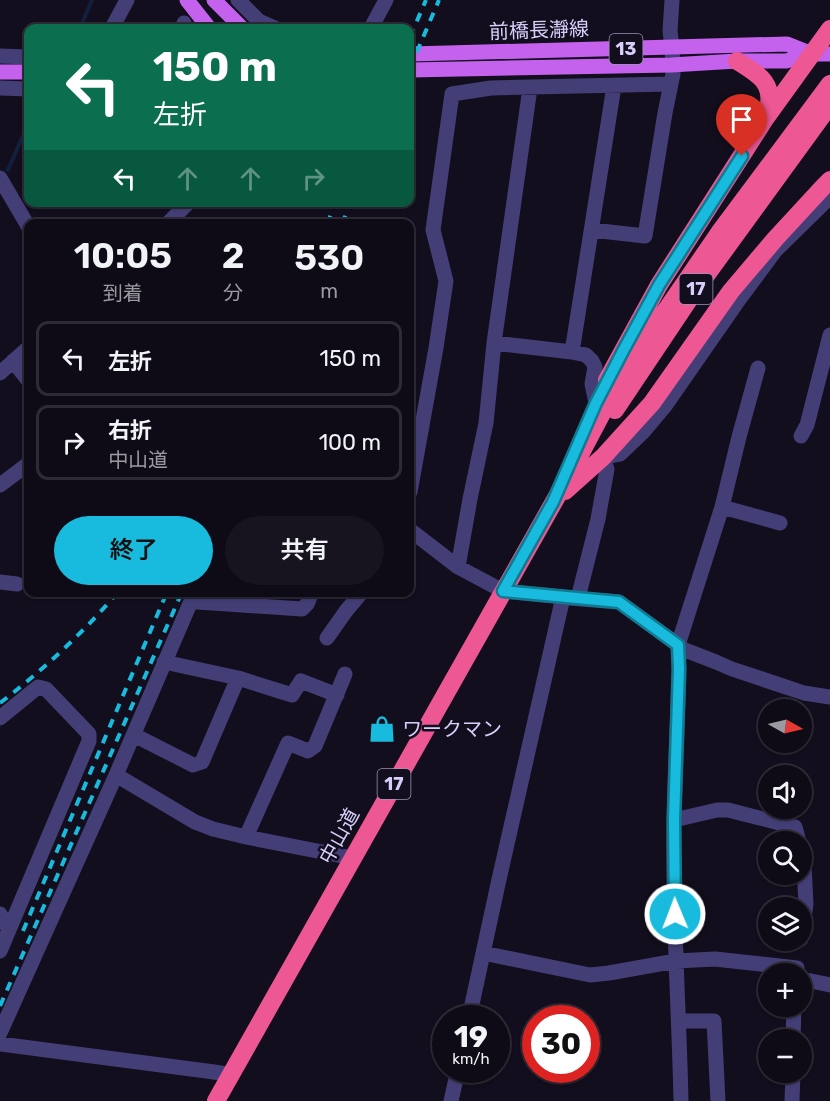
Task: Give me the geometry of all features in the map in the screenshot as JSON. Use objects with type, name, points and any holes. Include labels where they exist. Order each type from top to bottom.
[{"type":"highway","name":"17","points":[[553,502],[596,403],[659,285],[765,119],[821,54],[830,30]]},
{"type":"highway","points":[[737,61],[757,73],[768,88],[769,106],[765,119]]},
{"type":"highway","name":"中山道","points":[[216,1101],[573,468],[618,383],[719,233],[822,109],[830,84]]},
{"type":"highway","points":[[553,502],[603,457],[652,403],[731,291],[830,180]]},
{"type":"main road","points":[[187,0],[206,24]]},
{"type":"main road","points":[[214,0],[234,24]]},
{"type":"main road","name":"前橋長瀞線","points":[[414,54],[787,44],[821,54]]},
{"type":"main road","name":"前橋長瀞線","points":[[415,70],[786,61],[821,54]]},
{"type":"main road","points":[[0,72],[24,72]]},
{"type":"street","points":[[114,24],[127,0]]},
{"type":"street","points":[[238,0],[259,21],[265,24]]},
{"type":"street","points":[[373,24],[386,0]]},
{"type":"street","points":[[592,230],[645,236],[673,74],[670,31],[672,0]]},
{"type":"street","points":[[0,56],[24,57]]},
{"type":"street","points":[[414,470],[446,281],[433,230],[452,94],[491,88],[671,84]]},
{"type":"street","points":[[572,352],[614,86]]},
{"type":"street","points":[[0,88],[24,89]]},
{"type":"street","points":[[458,567],[486,423],[494,343],[531,88]]},
{"type":"street","points":[[0,178],[24,219]]},
{"type":"street","points":[[472,1005],[498,884],[571,598],[598,519],[607,469],[603,457],[620,454],[644,431],[775,251],[830,197]]},
{"type":"street","points":[[172,219],[184,207]]},
{"type":"street","points":[[801,436],[807,425],[830,335]]},
{"type":"street","points":[[494,343],[586,355],[595,367],[592,384],[596,403]]},
{"type":"street","points":[[0,373],[24,352]]},
{"type":"street","points":[[13,362],[24,375]]},
{"type":"street","points":[[681,1101],[674,820],[678,645],[722,507],[758,368]]},
{"type":"street","points":[[0,485],[24,467]]},
{"type":"street","points":[[722,507],[780,523]]},
{"type":"street","points":[[414,537],[458,567],[503,591],[619,602],[685,650],[732,669],[804,693],[830,697]]},
{"type":"street","points":[[0,582],[17,584]]},
{"type":"street","points":[[0,1033],[134,735],[193,597]]},
{"type":"street","points":[[194,597],[198,602],[244,599],[302,609],[310,597]]},
{"type":"street","points":[[327,638],[358,597]]},
{"type":"street","points":[[164,662],[238,678],[292,695],[301,681],[337,695]]},
{"type":"street","points":[[246,837],[288,743],[308,752],[315,746],[345,674]]},
{"type":"street","points":[[134,735],[194,765],[202,762],[238,678]]},
{"type":"street","points":[[0,718],[38,687],[46,689],[89,734],[89,741],[0,951]]},
{"type":"street","points":[[116,775],[195,822],[213,829],[353,858]]},
{"type":"street","points":[[674,820],[717,810],[728,810],[795,827],[796,831]]},
{"type":"street","points":[[0,914],[9,930]]},
{"type":"street","points":[[483,953],[590,975],[676,961],[715,959],[758,967]]},
{"type":"street","points":[[812,979],[830,985]]},
{"type":"street","points":[[679,1021],[714,1021],[718,1101]]},
{"type":"street","points":[[0,1044],[232,1075]]},
{"type":"street","points":[[451,1101],[455,1083]]},
{"type":"street","points":[[792,1101],[793,1083]]},
{"type":"waterway","points":[[82,24],[92,0]]},
{"type":"waterway","points":[[8,170],[24,133]]},
{"type":"railway","points":[[414,28],[426,0]]},
{"type":"railway","points":[[414,59],[439,0]]},
{"type":"railway","points":[[329,219],[334,207]]},
{"type":"railway","points":[[344,219],[349,207]]},
{"type":"railway","points":[[0,703],[62,651],[113,597]]},
{"type":"railway","points":[[23,931],[165,597]]},
{"type":"railway","points":[[0,1006],[180,597]]},
{"type":"place","name":"ワークマン","points":[[382,729]]},
{"type":"route","points":[[675,914],[674,820],[678,645],[619,602],[503,591],[553,502],[596,403],[659,285],[742,156]]}]
